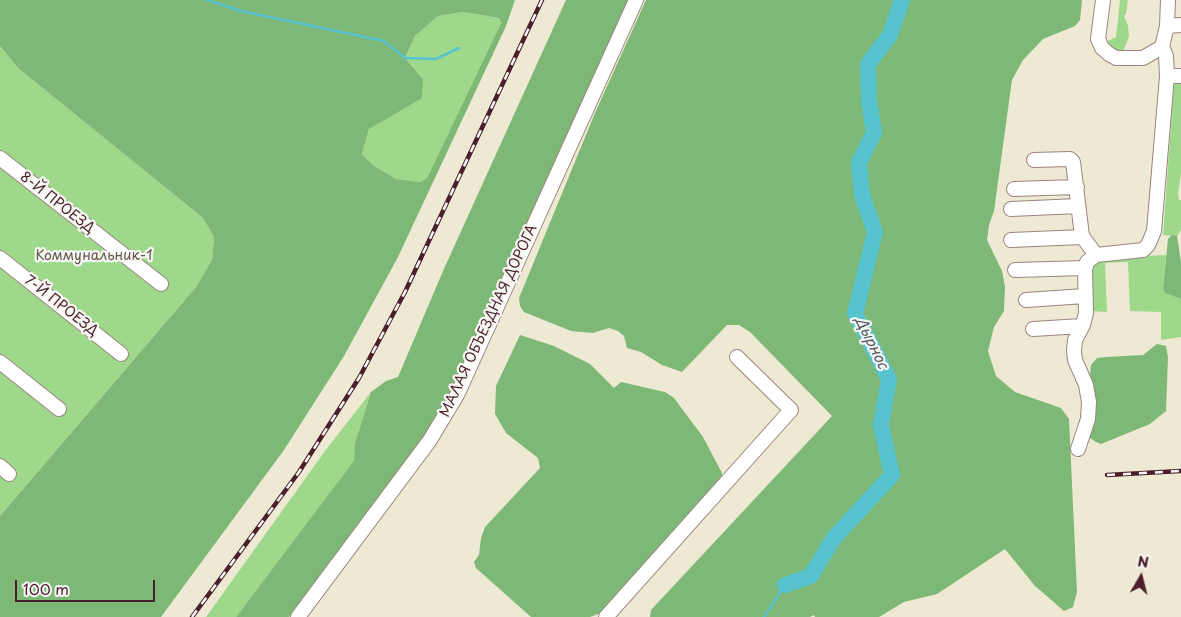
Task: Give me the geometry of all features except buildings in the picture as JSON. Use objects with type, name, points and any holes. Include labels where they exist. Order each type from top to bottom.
[{"type":"street","name":"МАЛАЯ ОБЪЕЗДНАЯ ДОРОГА","points":[[298,617],[430,440],[454,402],[636,0]]},
{"type":"street","points":[[1103,0],[1098,39],[1102,48],[1116,58],[1143,58],[1162,46],[1174,25],[1168,0]]},
{"type":"street","points":[[1078,449],[1088,419],[1089,402],[1086,385],[1074,351],[1075,340],[1086,313],[1085,268],[1091,258],[1096,255],[1142,250],[1148,244],[1154,231],[1174,76],[1162,46]]},
{"type":"street","name":"8-Й ПРОЕЗД","points":[[0,158],[161,284]]},
{"type":"street","points":[[1034,160],[1070,159],[1075,168],[1083,237],[1096,255]]},
{"type":"street","points":[[1014,189],[1077,187]]},
{"type":"street","points":[[1012,209],[1078,206]]},
{"type":"street","points":[[1011,240],[1083,237]]},
{"type":"street","name":"7-Й ПРОЕЗД","points":[[0,258],[121,354]]},
{"type":"street","points":[[1015,270],[1085,268]]},
{"type":"street","points":[[1026,300],[1086,296]]},
{"type":"street","points":[[1033,329],[1082,326]]},
{"type":"street","points":[[606,617],[791,410],[737,357]]},
{"type":"street","points":[[0,362],[59,409]]},
{"type":"green space","points":[[0,0],[515,0],[506,26],[398,257],[344,356],[284,450],[161,617],[0,617],[0,516],[196,287],[212,260],[214,237],[203,218],[18,68],[0,46]],"holes":[[[463,12],[499,18],[501,23],[427,178],[420,182],[396,179],[373,165],[362,154],[369,129],[422,98],[423,79],[405,58],[415,36],[438,16]]]},
{"type":"green space","points":[[566,0],[630,0],[451,392],[424,436],[289,617],[236,617],[354,461],[355,443],[371,392],[386,381],[398,377],[443,271]]},
{"type":"green space","points":[[646,0],[1082,0],[1080,20],[1075,26],[1043,39],[1023,60],[1012,80],[994,211],[989,225],[987,240],[1002,271],[1005,287],[1004,311],[994,327],[988,351],[996,376],[1015,392],[1061,408],[1069,419],[1077,592],[1073,607],[1064,611],[1035,586],[1005,549],[937,594],[904,602],[879,617],[815,617],[814,615],[810,617],[650,617],[651,610],[832,416],[750,332],[739,325],[727,325],[682,372],[662,365],[641,352],[627,348],[624,336],[618,331],[609,328],[593,333],[571,331],[524,312],[520,306],[519,298],[595,113]]},
{"type":"green space","points":[[1120,0],[1128,0],[1124,16],[1129,36],[1124,50],[1116,51],[1109,45],[1108,41],[1116,37]]},
{"type":"green space","points":[[463,12],[499,18],[501,23],[427,178],[420,182],[396,179],[373,165],[362,154],[369,129],[423,79],[405,58],[415,36],[438,16]]},
{"type":"green space","name":"Коммунальник-1","points":[[0,46],[18,68],[203,218],[214,237],[212,260],[196,287],[0,516]]},
{"type":"green space","points":[[1174,83],[1181,84],[1181,173],[1178,194],[1179,200],[1181,200],[1181,230],[1177,236],[1163,235]]},
{"type":"green space","points":[[1172,235],[1177,236],[1181,262],[1181,299],[1165,293],[1163,288],[1168,239]]},
{"type":"green space","points":[[1166,255],[1163,288],[1166,293],[1181,299],[1181,337],[1161,340],[1161,312],[1130,311],[1128,262],[1105,263],[1107,312],[1090,311],[1090,267],[1098,258]]},
{"type":"green space","points":[[520,335],[554,346],[590,364],[614,388],[621,382],[665,392],[674,398],[703,437],[722,473],[722,477],[601,613],[590,617],[531,617],[476,568],[474,562],[479,555],[481,538],[485,527],[540,468],[538,458],[506,433],[495,414],[496,386]]},
{"type":"green space","points":[[1157,344],[1166,346],[1168,357],[1166,411],[1150,424],[1101,444],[1090,438],[1095,398],[1090,376],[1091,365],[1097,358],[1143,355]]},
{"type":"green space","points":[[371,392],[355,443],[355,461],[236,617],[206,617],[325,451]]},
{"type":"waterway","points":[[207,0],[241,11],[384,41],[405,58],[436,59],[459,48]]},
{"type":"waterway","name":"Дырнос","points":[[785,585],[811,576],[833,539],[892,475],[881,425],[889,379],[855,314],[875,232],[862,195],[859,162],[874,133],[869,100],[868,64],[890,35],[902,0]]},
{"type":"waterway","name":"Дырнос","points":[[764,617],[785,585]]},
{"type":"railway","points":[[192,617],[299,472],[359,378],[405,292],[542,0]]},
{"type":"railway","points":[[1107,475],[1181,471]]}]
